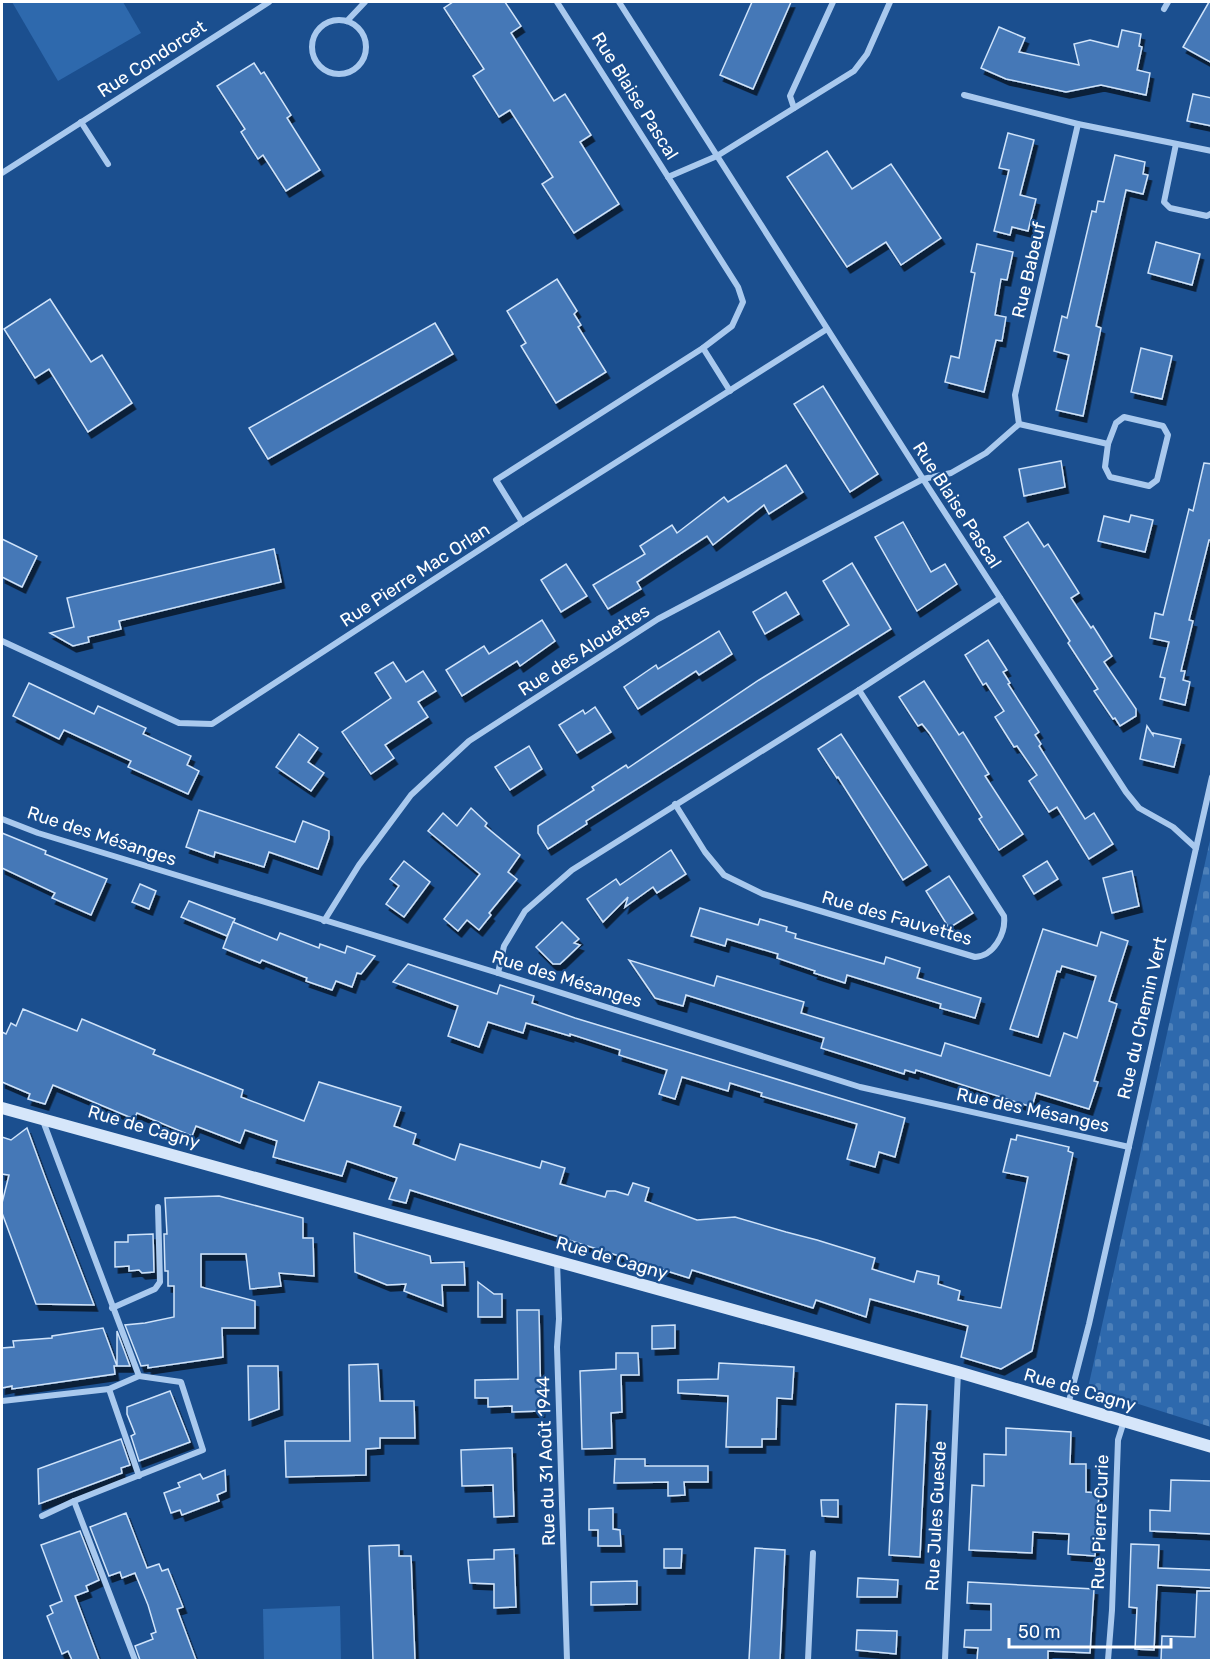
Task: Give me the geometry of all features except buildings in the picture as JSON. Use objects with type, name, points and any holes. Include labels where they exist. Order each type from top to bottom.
[{"type":"main road","name":"Rue de Cagny","points":[[2,1108],[958,1372],[1212,1447]]},
{"type":"street","name":"Rue Condorcet","points":[[2,173],[269,2]]},
{"type":"street","points":[[347,21],[365,2]]},
{"type":"street","name":"Rue Blaise Pascal","points":[[557,2],[738,287],[743,302],[739,315],[732,326],[703,348]]},
{"type":"street","name":"Rue Blaise Pascal","points":[[619,2],[1126,792],[1139,808],[1173,827],[1196,848]]},
{"type":"street","points":[[794,108],[790,96],[833,2]]},
{"type":"street","points":[[717,156],[854,70],[867,54],[890,2]]},
{"type":"street","points":[[1164,9],[1168,2]]},
{"type":"street","points":[[333,20],[347,21],[359,28],[366,40],[365,55],[358,67],[345,74],[331,74],[319,66],[312,54],[313,39],[320,27],[326,23],[333,20]]},
{"type":"street","points":[[964,95],[1078,124],[1212,151]]},
{"type":"street","points":[[81,122],[108,164]]},
{"type":"street","name":"Rue Babeuf","points":[[1018,424],[1015,395],[1078,124]]},
{"type":"street","points":[[1176,144],[1164,202],[1170,208],[1207,216],[1212,213]]},
{"type":"street","name":"Rue Blaise Pascal","points":[[668,177],[717,156]]},
{"type":"street","name":"Rue Pierre Mac Orlan","points":[[2,641],[179,723],[212,724],[522,522],[827,329]]},
{"type":"street","points":[[522,522],[496,480],[703,348],[730,391]]},
{"type":"street","points":[[1124,417],[1164,426],[1168,435],[1157,480],[1149,486],[1110,477],[1105,467],[1108,444],[1116,423],[1124,417]]},
{"type":"street","points":[[923,479],[951,473],[986,453],[1018,424],[1108,444]]},
{"type":"street","name":"Rue des Alouettes","points":[[324,921],[359,865],[411,795],[469,741],[658,620],[923,479]]},
{"type":"street","points":[[498,973],[504,946],[525,911],[572,870],[860,690],[1000,598]]},
{"type":"street","name":"Rue des Fauvettes","points":[[675,804],[705,852],[724,875],[763,894],[975,957],[982,957],[994,948],[1000,938],[1005,927],[1004,916],[860,690]]},
{"type":"street","name":"Rue du Chemin Vert","points":[[1067,1406],[1089,1324],[1212,777]]},
{"type":"street","name":"Rue des Mésanges","points":[[2,819],[38,833],[498,973],[860,1087],[1129,1147]]},
{"type":"street","points":[[41,1117],[139,1376]]},
{"type":"street","points":[[112,1308],[155,1289],[160,1282],[158,1207]]},
{"type":"street","name":"Rue du 31 Août 1944","points":[[557,1261],[559,1319],[557,1347],[567,1660]]},
{"type":"street","name":"Rue Jules Guesde","points":[[945,1660],[958,1372]]},
{"type":"street","points":[[2,1401],[109,1389],[139,1376],[181,1382],[203,1450],[42,1516]]},
{"type":"street","points":[[109,1389],[139,1476]]},
{"type":"street","name":"Rue Pierre Curie","points":[[1108,1660],[1118,1440],[1124,1420]]},
{"type":"street","points":[[74,1502],[135,1660]]},
{"type":"street","points":[[808,1660],[813,1553]]},
{"type":"green space","points":[[12,2],[123,2],[141,33],[58,81]]},
{"type":"green space","points":[[1211,836],[1212,1427],[1088,1388]]},
{"type":"green space","points":[[340,1606],[341,1660],[264,1660],[263,1609]]}]
